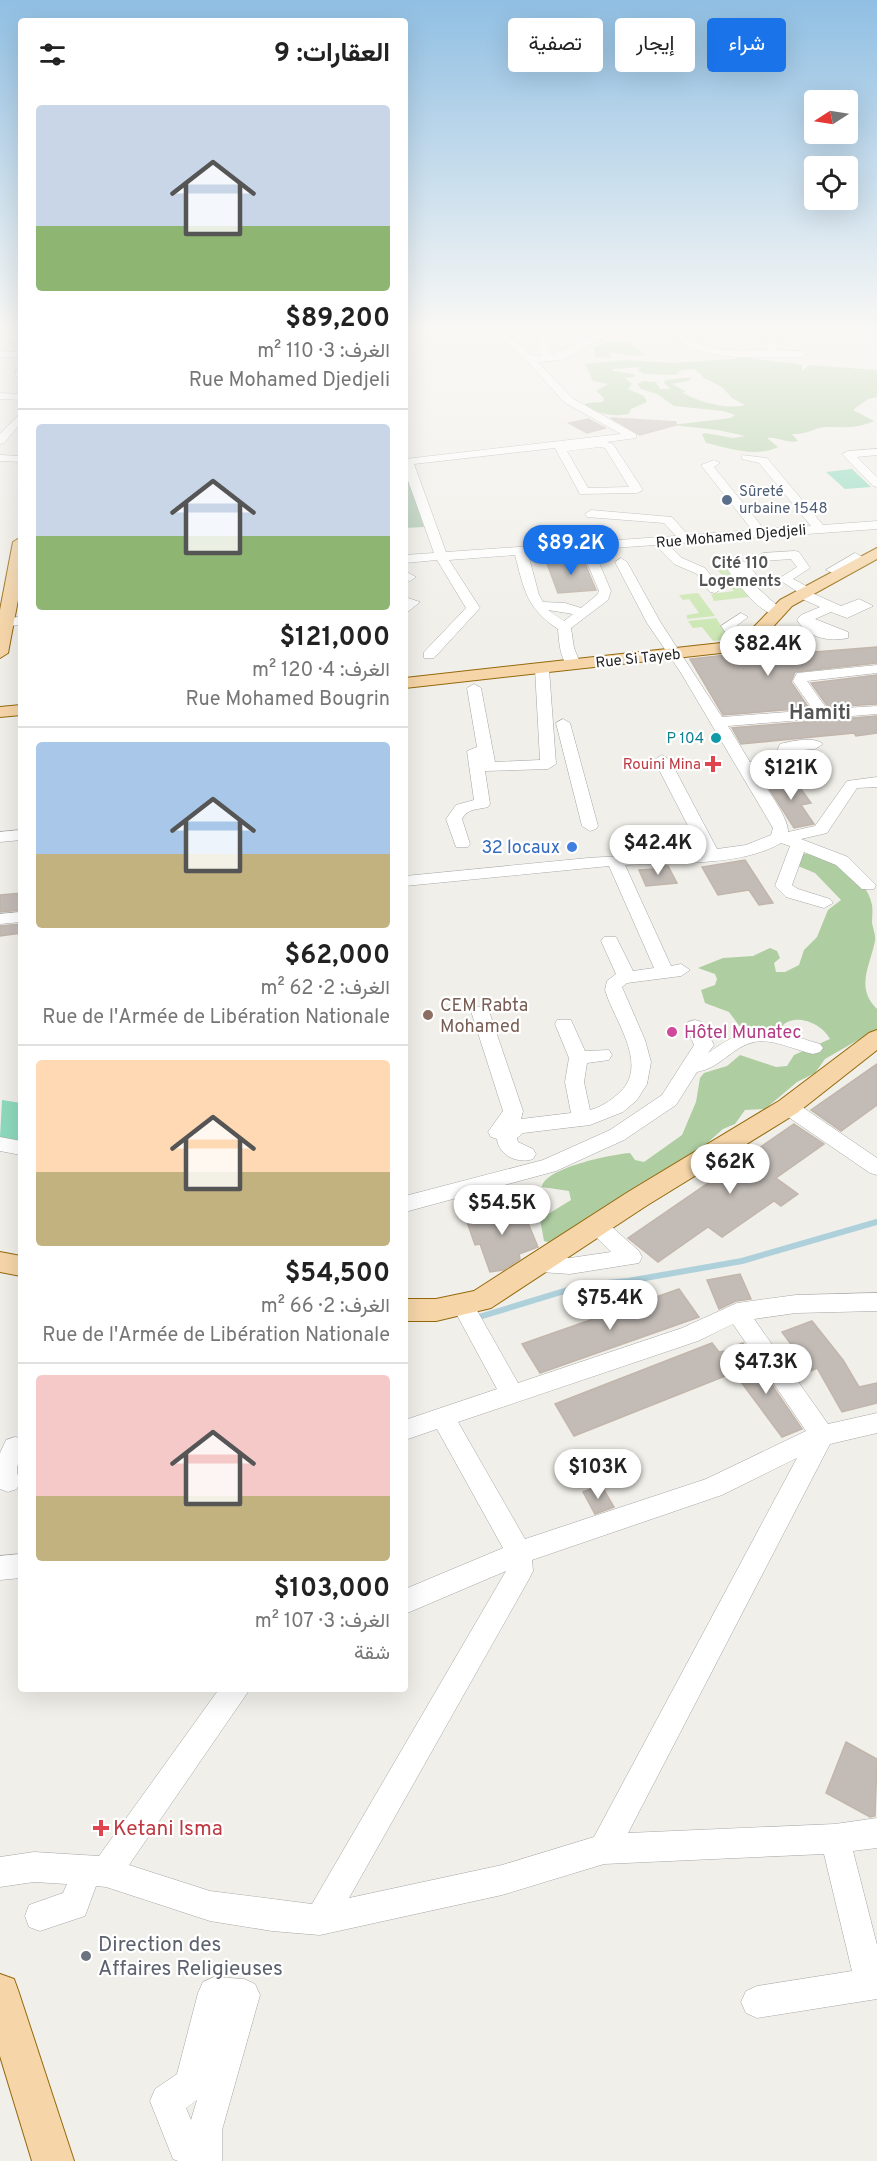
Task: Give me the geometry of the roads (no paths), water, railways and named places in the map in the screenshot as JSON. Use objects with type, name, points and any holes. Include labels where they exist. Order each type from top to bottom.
[{"type":"main road","name":"Rue Si Tayeb","points":[[408,683],[470,683],[542,669],[741,645],[764,628],[776,612],[805,593],[871,557]]},
{"type":"main road","points":[[0,653],[14,622],[17,585]]},
{"type":"main road","points":[[0,712],[18,710]]},
{"type":"main road","points":[[408,1310],[467,1313],[481,1300],[534,1265],[788,1107],[877,1038]]},
{"type":"main road","points":[[0,1262],[18,1265]]},
{"type":"main road","points":[[0,1993],[53,2161]]},
{"type":"street","points":[[0,441],[10,429]]},
{"type":"street","points":[[604,442],[637,490],[585,493],[560,450],[562,447],[604,442],[632,435],[619,429]]},
{"type":"street","points":[[408,462],[604,442]]},
{"type":"street","points":[[877,452],[849,454],[877,484]]},
{"type":"street","points":[[746,457],[763,459],[794,494],[798,504],[820,529]]},
{"type":"street","points":[[0,458],[18,459]]},
{"type":"street","points":[[714,463],[707,465],[728,495],[762,535]]},
{"type":"street","points":[[408,467],[441,556],[472,605],[471,611],[464,616],[477,618],[466,630],[453,627],[429,655]]},
{"type":"street","points":[[591,514],[668,520],[686,540]]},
{"type":"street","name":"Rue Mohamed Djedjeli","points":[[408,558],[521,552],[877,525]]},
{"type":"street","points":[[659,542],[678,561],[701,571],[715,589]]},
{"type":"street","points":[[521,552],[532,595],[544,614],[564,627],[567,648],[574,665]]},
{"type":"street","points":[[564,627],[603,597],[605,591],[591,558]]},
{"type":"street","points":[[621,562],[636,595],[732,745],[720,746],[731,765],[746,767],[780,761],[785,747],[815,744]]},
{"type":"street","points":[[742,579],[762,604],[776,612]]},
{"type":"street","points":[[784,579],[836,609],[805,619]]},
{"type":"street","points":[[539,606],[565,607],[583,613]]},
{"type":"street","points":[[741,617],[728,626],[741,645]]},
{"type":"street","points":[[542,669],[548,764]]},
{"type":"street","points":[[822,713],[800,681],[802,676],[877,669]]},
{"type":"street","points":[[470,683],[488,767],[575,762]]},
{"type":"street","points":[[462,844],[454,819],[458,811],[465,806],[482,804],[470,683]]},
{"type":"street","points":[[715,717],[877,710]]},
{"type":"street","points":[[563,723],[590,826]]},
{"type":"street","points":[[662,760],[711,854]]},
{"type":"street","points":[[746,767],[736,773],[762,813],[773,812],[781,828],[781,837]]},
{"type":"street","points":[[408,881],[711,854],[765,845],[781,837],[821,830],[852,784],[877,782]]},
{"type":"street","points":[[0,837],[18,835]]},
{"type":"street","points":[[781,837],[842,861],[868,885]]},
{"type":"street","points":[[799,844],[783,886],[792,893],[825,903]]},
{"type":"street","points":[[526,1154],[513,1150],[508,1145],[507,1135],[515,1128],[583,1120],[616,1107],[633,1092],[641,1077],[642,1055],[612,988],[616,981],[627,977],[673,971],[615,861]]},
{"type":"street","points":[[0,919],[18,917]]},
{"type":"street","points":[[610,940],[627,977]]},
{"type":"street","points":[[480,1011],[513,1111],[511,1120],[498,1131],[497,1140],[508,1151],[526,1154],[580,1152]]},
{"type":"street","points":[[564,1024],[579,1058],[574,1074],[574,1092],[583,1120]]},
{"type":"street","points":[[408,1203],[549,1166],[636,1124],[669,1100],[704,1045],[695,1026]]},
{"type":"street","points":[[689,1066],[708,1064],[729,1048],[756,1034],[813,1048]]},
{"type":"street","points":[[579,1058],[602,1055]]},
{"type":"street","points":[[788,1107],[877,1168]]},
{"type":"street","points":[[0,1144],[18,1147]]},
{"type":"street","points":[[534,1265],[570,1266],[631,1257],[596,1226]]},
{"type":"street","points":[[408,1429],[690,1335],[737,1312],[796,1304],[877,1302]]},
{"type":"street","points":[[737,1312],[822,1435]]},
{"type":"street","points":[[467,1313],[512,1394]]},
{"type":"street","points":[[320,1920],[520,1571],[519,1553],[442,1416]]},
{"type":"street","points":[[408,1601],[519,1553],[713,1487],[822,1435],[877,1423]]},
{"type":"street","points":[[603,1850],[822,1435]]},
{"type":"street","points":[[10,1482],[5,1469],[18,1445]]},
{"type":"street","points":[[0,1568],[18,1566]]},
{"type":"street","points":[[40,1916],[74,1905],[96,1872],[234,1692]]},
{"type":"street","points":[[0,1872],[34,1867],[96,1872],[210,1906],[272,1916],[320,1920],[502,1880],[603,1850],[835,1839],[877,1833]]},
{"type":"street","points":[[757,2002],[874,1983],[835,1839]]},
{"type":"waterway","points":[[479,1317],[584,1285],[628,1281],[742,1261],[877,1222]]},
{"type":"place","name":"Sûreté urbaine 1548","points":[[727,500]]},
{"type":"place","name":"P 104","points":[[716,738]]},
{"type":"place","name":"Rouini Mina","points":[[713,764]]},
{"type":"place","name":"32 locaux","points":[[572,847]]},
{"type":"place","name":"CEM Rabta Mohamed","points":[[428,1015]]},
{"type":"place","name":"Hôtel Munatec","points":[[672,1032]]},
{"type":"place","name":"Ketani Isma","points":[[101,1828]]},
{"type":"place","name":"Direction des Affaires Religieuses","points":[[86,1956]]},
{"type":"district","name":"Cité 110 Logements","points":[[740,571]]},
{"type":"district","name":"Hamiti","points":[[820,712]]}]
